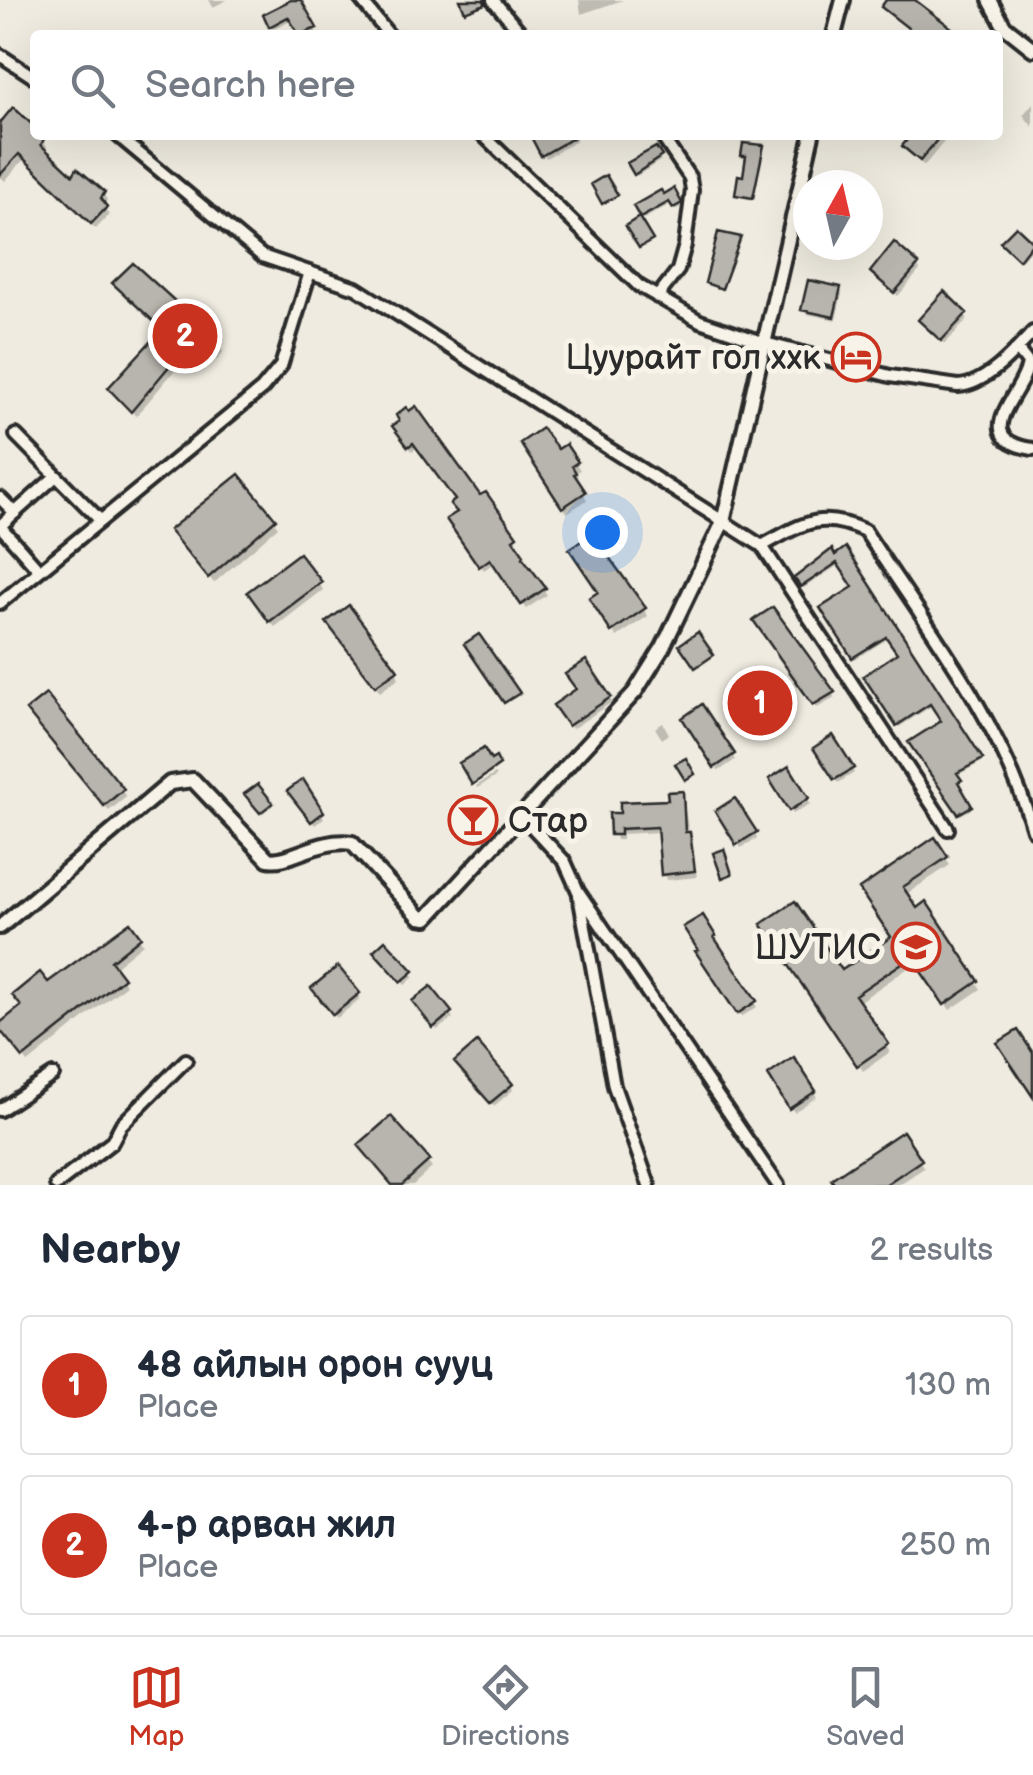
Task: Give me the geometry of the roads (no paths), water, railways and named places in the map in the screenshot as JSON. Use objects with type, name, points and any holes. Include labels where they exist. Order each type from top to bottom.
[{"type":"street","points":[[361,0],[385,30]]},
{"type":"street","points":[[493,0],[519,30]]},
{"type":"street","points":[[835,30],[843,0]]},
{"type":"street","points":[[990,0],[1004,26],[1033,49]]},
{"type":"street","points":[[0,55],[30,75]]},
{"type":"street","points":[[123,140],[262,256],[356,288],[722,522],[748,534],[762,546],[948,829]]},
{"type":"street","points":[[488,140],[639,286],[700,321],[765,343],[890,376],[958,386],[966,386],[990,372],[1033,332]]},
{"type":"street","points":[[657,297],[678,270],[686,245],[692,190],[690,178],[665,140]]},
{"type":"street","points":[[0,927],[170,783],[187,779],[194,780],[268,859],[277,861],[315,845],[352,844],[425,919],[635,692],[663,648],[722,522],[811,140]]},
{"type":"street","points":[[0,603],[262,389],[281,366],[310,272]]},
{"type":"street","points":[[1017,349],[1028,363],[1028,371],[1000,418],[1005,436],[1014,445],[1033,449]]},
{"type":"street","points":[[16,435],[100,520]]},
{"type":"street","points":[[40,570],[0,526],[56,476]]},
{"type":"street","points":[[0,498],[14,513]]},
{"type":"street","points":[[762,546],[802,524],[824,518],[843,520],[865,531],[984,713],[1017,778],[1033,830]]},
{"type":"street","points":[[522,816],[565,862],[578,892],[778,1185]]},
{"type":"street","points":[[578,892],[614,1086],[649,1185]]},
{"type":"street","points":[[56,1185],[112,1142],[121,1125],[186,1060]]},
{"type":"street","points":[[0,1110],[53,1075]]},
{"type":"place","name":"4-р арван жил","points":[[185,336]]},
{"type":"place","name":"Цуурайт гол ххк","points":[[856,357]]},
{"type":"place","name":"48 айлын орон сууц","points":[[760,703]]},
{"type":"place","name":"Стар","points":[[473,820]]},
{"type":"place","name":"ШУТИС","points":[[916,947]]}]
